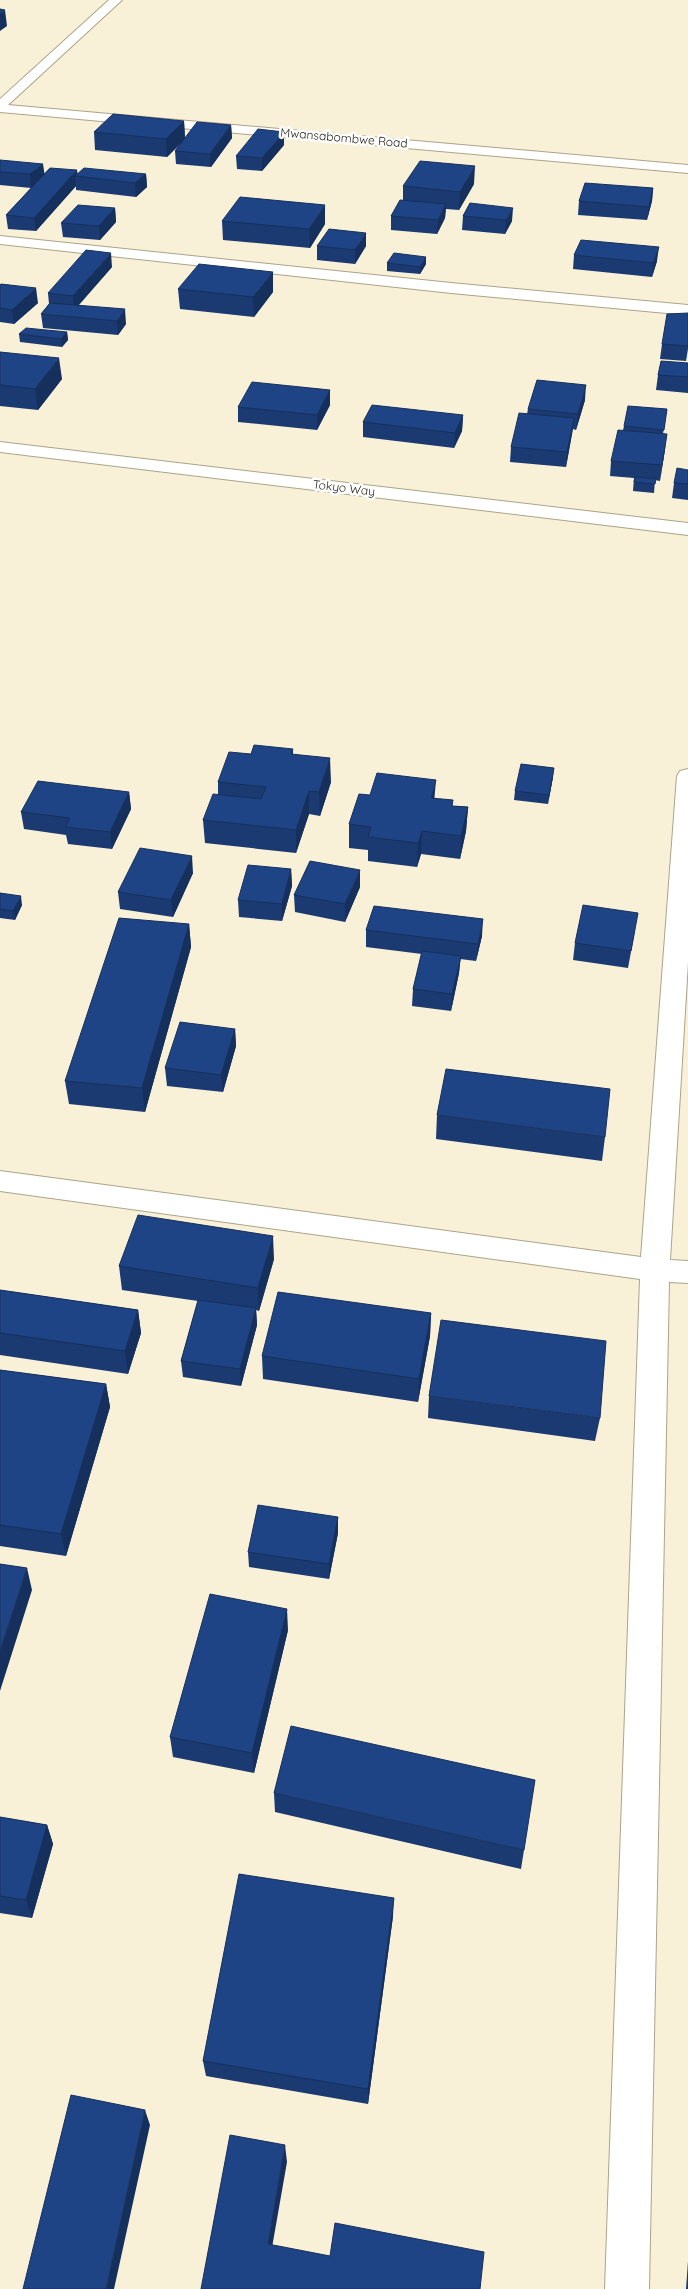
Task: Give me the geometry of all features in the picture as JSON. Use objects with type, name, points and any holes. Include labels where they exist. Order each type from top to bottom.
[{"type":"street","points":[[0,107],[116,0]]},
{"type":"street","name":"Mwansabombwe Road","points":[[0,107],[688,168]]},
{"type":"street","points":[[0,240],[451,288],[688,310]]},
{"type":"street","name":"Tokyo Way","points":[[0,447],[688,529]]},
{"type":"street","points":[[627,2289],[655,1270],[688,776]]},
{"type":"street","points":[[0,1180],[655,1270],[688,1272]]},
{"type":"building","points":[[113,114],[184,121],[166,139],[94,132]]},
{"type":"building","points":[[197,122],[231,125],[210,154],[175,151]]},
{"type":"building","points":[[258,129],[284,132],[262,158],[236,156]]},
{"type":"building","points":[[0,160],[43,164],[30,174],[0,172]]},
{"type":"building","points":[[420,161],[475,166],[460,192],[403,186]]},
{"type":"building","points":[[50,168],[77,170],[34,218],[6,215]]},
{"type":"building","points":[[84,168],[146,174],[135,183],[75,176]]},
{"type":"building","points":[[585,183],[653,188],[649,207],[579,201]]},
{"type":"building","points":[[240,197],[325,205],[309,229],[222,221]]},
{"type":"building","points":[[400,200],[446,204],[438,220],[391,216]]},
{"type":"building","points":[[470,203],[513,208],[506,220],[463,216]]},
{"type":"building","points":[[78,205],[115,208],[99,226],[61,223]]},
{"type":"building","points":[[329,229],[366,233],[355,250],[317,246]]},
{"type":"building","points":[[581,240],[659,247],[653,263],[574,255]]},
{"type":"building","points":[[86,250],[111,253],[73,296],[48,293]]},
{"type":"building","points":[[394,253],[426,257],[420,267],[387,263]]},
{"type":"building","points":[[199,264],[273,272],[253,297],[178,289]]},
{"type":"building","points":[[1,284],[36,288],[12,310],[0,308]]},
{"type":"building","points":[[50,303],[125,309],[117,321],[41,314]]},
{"type":"building","points":[[688,313],[688,346],[662,344],[667,314]]},
{"type":"building","points":[[26,328],[67,332],[61,339],[19,334]]},
{"type":"building","points":[[0,352],[59,358],[35,389],[0,385]]},
{"type":"building","points":[[661,361],[688,363],[688,377],[658,375]]},
{"type":"building","points":[[537,380],[586,385],[578,414],[528,409]]},
{"type":"building","points":[[252,382],[330,390],[317,415],[238,407]]},
{"type":"building","points":[[372,405],[463,415],[455,433],[363,422]]},
{"type":"building","points":[[628,406],[667,409],[664,430],[624,426]]},
{"type":"building","points":[[519,413],[574,418],[567,452],[511,447]]},
{"type":"building","points":[[618,430],[667,434],[662,465],[611,461]]},
{"type":"building","points":[[677,468],[688,470],[688,484],[674,483]]},
{"type":"building","points":[[635,477],[656,479],[655,484],[634,482]]},
{"type":"building","points":[[254,745],[293,749],[291,754],[330,758],[319,792],[309,791],[296,830],[203,820],[213,794],[261,799],[266,787],[218,782],[229,752],[251,754]]},
{"type":"building","points":[[521,764],[554,768],[549,795],[515,791]]},
{"type":"building","points":[[377,773],[436,780],[431,798],[453,800],[452,806],[468,807],[461,836],[422,831],[418,843],[368,837],[371,827],[349,824],[359,794],[370,795]]},
{"type":"building","points":[[38,781],[129,792],[110,832],[65,827],[70,818],[21,812]]},
{"type":"building","points":[[140,848],[192,856],[171,900],[118,892]]},
{"type":"building","points":[[310,861],[360,870],[345,904],[294,895]]},
{"type":"building","points":[[248,865],[291,869],[282,904],[238,900]]},
{"type":"building","points":[[0,893],[21,896],[13,911],[0,909]]},
{"type":"building","points":[[583,905],[638,913],[631,951],[575,943]]},
{"type":"building","points":[[374,906],[483,919],[478,944],[366,930]]},
{"type":"building","points":[[119,918],[189,924],[142,1088],[65,1081]]},
{"type":"building","points":[[422,951],[461,956],[452,994],[413,989]]},
{"type":"building","points":[[180,1022],[235,1029],[221,1075],[165,1068]]},
{"type":"building","points":[[446,1069],[610,1089],[605,1137],[437,1115]]},
{"type":"building","points":[[138,1215],[273,1236],[258,1288],[119,1266]]},
{"type":"building","points":[[0,1290],[138,1310],[125,1351],[0,1333]]},
{"type":"building","points":[[278,1292],[431,1313],[419,1379],[262,1356]]},
{"type":"building","points":[[198,1300],[256,1308],[240,1369],[181,1361]]},
{"type":"building","points":[[441,1320],[606,1341],[600,1418],[429,1396]]},
{"type":"building","points":[[0,1370],[106,1384],[61,1534],[0,1525]]},
{"type":"building","points":[[258,1505],[338,1517],[329,1564],[248,1552]]},
{"type":"building","points":[[0,1564],[27,1568],[0,1651]]},
{"type":"building","points":[[210,1594],[287,1609],[252,1753],[170,1737]]},
{"type":"building","points":[[291,1726],[535,1780],[524,1850],[274,1793]]},
{"type":"building","points":[[0,1817],[47,1825],[26,1900],[0,1896]]},
{"type":"building","points":[[239,1874],[394,1898],[368,2089],[203,2061]]},
{"type":"building","points":[[71,2095],[145,2110],[106,2289],[23,2289]]},
{"type":"building","points":[[230,2135],[285,2145],[268,2244],[330,2256],[335,2223],[484,2252],[480,2289],[201,2289]]}]
